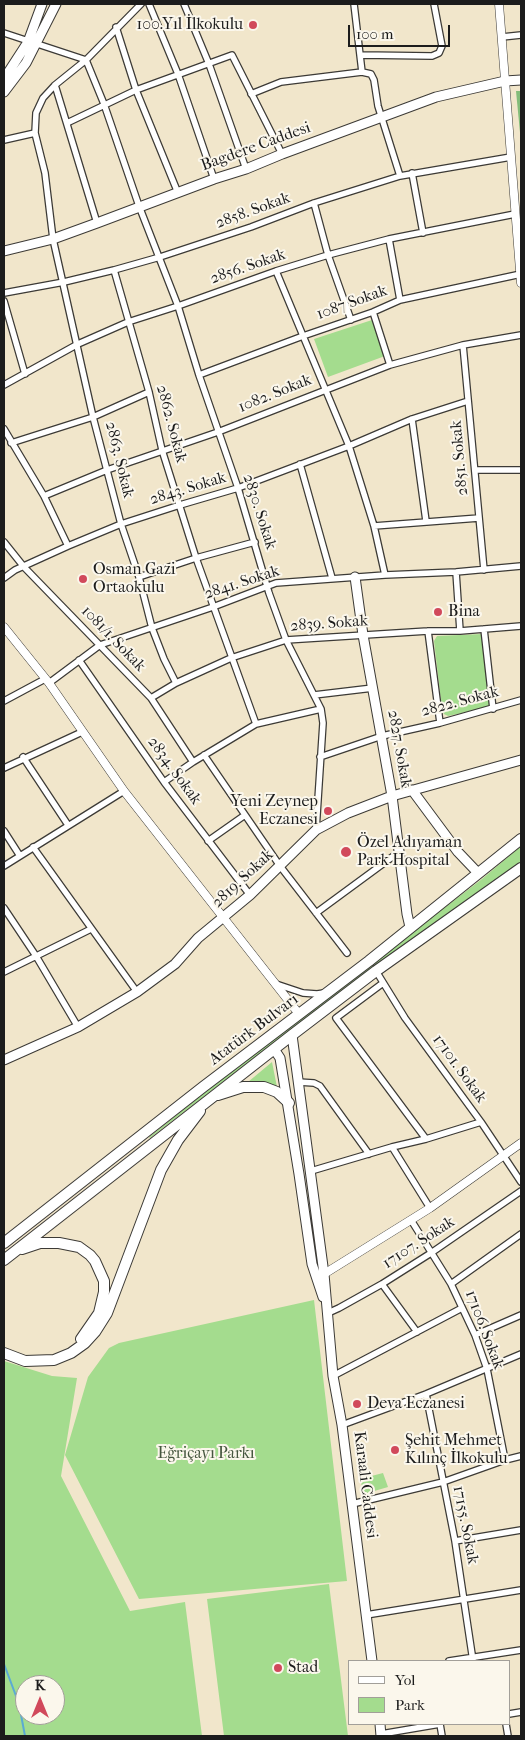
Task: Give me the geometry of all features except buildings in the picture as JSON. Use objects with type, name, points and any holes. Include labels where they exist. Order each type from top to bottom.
[{"type":"highway","name":"Atatürk Bulvarı","points":[[4,1243],[203,1087],[329,992],[521,839]]},
{"type":"highway","name":"Atatürk Bulvarı","points":[[4,1260],[211,1097],[376,971],[521,868]]},
{"type":"highway","points":[[4,1353],[25,1361],[54,1360],[71,1353],[85,1343],[95,1332],[107,1313],[163,1166],[181,1136],[211,1097],[242,1088],[262,1087],[277,1092],[289,1103]]},
{"type":"highway","points":[[4,1347],[21,1353],[42,1355],[72,1345],[81,1339],[94,1322],[102,1305],[104,1292],[104,1281],[95,1260],[79,1247],[59,1243],[40,1243],[14,1252]]},
{"type":"main road","points":[[4,92],[26,62],[42,4]]},
{"type":"main road","points":[[4,80],[32,43],[56,4]]},
{"type":"main road","name":"Bagdere Caddesi","points":[[4,251],[53,239],[436,97],[505,81],[521,80]]},
{"type":"main road","name":"2827. Sokak","points":[[355,577],[363,635],[392,796],[410,927]]},
{"type":"main road","name":"2819. Sokak","points":[[4,1060],[78,1027],[137,992],[175,964],[198,938],[250,895],[316,830],[348,813],[392,796],[521,760]]},
{"type":"main road","points":[[412,790],[458,852],[478,873]]},
{"type":"main road","name":"Karaali Caddesi","points":[[292,1035],[324,1274],[333,1376],[342,1425],[372,1660]]},
{"type":"main road","name":"Karaali Caddesi","points":[[274,1049],[280,1058],[289,1103],[312,1264],[328,1312]]},
{"type":"street","points":[[4,140],[35,133],[36,113],[43,98],[55,85],[86,60],[116,27],[141,4]]},
{"type":"street","points":[[149,4],[178,74],[214,179]]},
{"type":"street","points":[[184,4],[209,64],[246,169]]},
{"type":"street","points":[[354,4],[362,72]]},
{"type":"street","points":[[360,54],[432,56],[439,53],[442,46],[434,4]]},
{"type":"street","points":[[499,4],[521,283]]},
{"type":"street","points":[[116,27],[136,90],[178,193]]},
{"type":"street","points":[[4,34],[86,60]]},
{"type":"street","points":[[502,37],[521,35]]},
{"type":"street","points":[[67,123],[136,90],[232,55],[282,154]]},
{"type":"street","name":"2830. Sokak","points":[[86,60],[104,104],[139,206],[178,306],[286,640],[321,709],[323,723],[316,830]]},
{"type":"street","points":[[251,94],[281,82],[362,72],[371,74],[374,80],[378,106],[400,176]]},
{"type":"street","points":[[55,85],[97,223]]},
{"type":"street","name":"2863. Sokak","points":[[35,133],[45,173],[53,239],[93,417],[121,524],[139,577],[152,628],[176,683]]},
{"type":"street","name":"2858. Sokak","points":[[4,293],[64,282],[160,257],[251,227],[314,202],[400,176],[511,157]]},
{"type":"street","points":[[412,173],[424,233]]},
{"type":"street","points":[[314,202],[328,255],[351,320]]},
{"type":"street","name":"2856. Sokak","points":[[4,384],[26,374],[78,344],[128,322],[276,271],[389,239],[516,214]]},
{"type":"street","points":[[389,239],[400,300]]},
{"type":"street","name":"2862. Sokak","points":[[114,270],[149,392],[162,450],[196,558],[256,724]]},
{"type":"street","points":[[276,271],[349,446],[374,526],[385,575]]},
{"type":"street","name":"1087 Sokak","points":[[199,375],[373,312],[400,300],[521,274]]},
{"type":"street","points":[[4,301],[26,374]]},
{"type":"street","points":[[373,312],[390,365]]},
{"type":"street","name":"1082. Sokak","points":[[44,496],[107,470],[218,432],[390,365],[463,345],[521,335]]},
{"type":"street","name":"2851. Sokak","points":[[463,345],[484,570]]},
{"type":"street","points":[[11,442],[93,417],[149,392]]},
{"type":"street","name":"2843. Sokak","points":[[4,578],[15,570],[121,524],[238,488],[349,446],[412,419],[468,401]]},
{"type":"street","points":[[412,419],[426,521]]},
{"type":"street","points":[[4,429],[44,496],[68,546]]},
{"type":"street","points":[[300,464],[332,578]]},
{"type":"street","points":[[475,470],[521,470]]},
{"type":"street","points":[[374,526],[479,518]]},
{"type":"street","name":"1081/1. Sokak","points":[[4,542],[24,567],[151,698],[193,762]]},
{"type":"street","points":[[139,577],[196,558],[255,542]]},
{"type":"street","name":"2841. Sokak","points":[[4,701],[47,681],[100,645],[213,607],[276,583],[521,566]]},
{"type":"street","points":[[456,572],[460,631]]},
{"type":"street","name":"2839. Sokak","points":[[151,698],[176,683],[231,658],[286,640],[521,626]]},
{"type":"street","points":[[4,629],[47,681],[124,791],[299,1014]]},
{"type":"street","points":[[484,629],[493,709]]},
{"type":"street","points":[[428,631],[440,723]]},
{"type":"street","name":"2834. Sokak","points":[[79,660],[164,782],[250,895]]},
{"type":"street","points":[[314,695],[373,688]]},
{"type":"street","name":"2822. Sokak","points":[[320,757],[382,736],[440,723],[521,700]]},
{"type":"street","points":[[164,782],[204,755],[256,724],[321,709]]},
{"type":"street","points":[[4,768],[82,732]]},
{"type":"street","points":[[204,755],[280,866],[347,953]]},
{"type":"street","points":[[24,758],[68,826]]},
{"type":"street","points":[[4,866],[124,791]]},
{"type":"street","points":[[208,841],[245,816]]},
{"type":"street","points":[[4,831],[20,856]]},
{"type":"street","points":[[33,847],[137,992]]},
{"type":"street","points":[[316,913],[399,852]]},
{"type":"street","points":[[4,908],[36,956],[78,1027]]},
{"type":"street","points":[[4,972],[92,929]]},
{"type":"street","name":"17101. Sokak","points":[[376,971],[430,1053],[481,1122],[521,1182]]},
{"type":"street","points":[[383,983],[336,1018],[426,1139]]},
{"type":"street","points":[[276,984],[303,993],[317,994],[329,992]]},
{"type":"street","points":[[298,1082],[314,1083],[320,1086],[369,1154]]},
{"type":"street","points":[[311,1171],[481,1122]]},
{"type":"street","points":[[324,1274],[430,1208],[521,1143]]},
{"type":"street","points":[[392,1147],[430,1208]]},
{"type":"street","name":"17107. Sokak","points":[[328,1312],[339,1308],[382,1284],[432,1253],[521,1191]]},
{"type":"street","name":"17106. Sokak","points":[[410,1220],[451,1284],[475,1335],[486,1369],[505,1460]]},
{"type":"street","points":[[451,1284],[521,1234]]},
{"type":"street","points":[[382,1284],[417,1332]]},
{"type":"street","points":[[333,1376],[462,1308]]},
{"type":"street","points":[[475,1335],[521,1315]]},
{"type":"street","points":[[342,1425],[426,1394],[521,1354]]},
{"type":"street","name":"17155. Sokak","points":[[426,1394],[455,1541],[472,1659]]},
{"type":"street","points":[[352,1504],[443,1482],[521,1456]]},
{"type":"street","points":[[455,1541],[521,1530]]},
{"type":"street","points":[[366,1615],[521,1590]]},
{"type":"street","points":[[472,1659],[521,1650]]},
{"type":"street","points":[[381,1735],[435,1725]]},
{"type":"green space","points":[[516,91],[521,91],[521,143]]},
{"type":"green space","points":[[372,320],[385,356],[328,377],[314,339]]},
{"type":"green space","points":[[482,634],[490,707],[448,716],[442,710],[434,641],[437,636]]},
{"type":"green space","points":[[521,846],[521,862],[299,1023],[149,1137],[482,879]]},
{"type":"green space","points":[[272,1062],[277,1087],[265,1082],[248,1082]]},
{"type":"green space","name":"Eğriçayı Parkı","points":[[314,1300],[347,1581],[139,1599],[65,1455],[88,1377],[109,1348],[119,1343]]},
{"type":"green space","points":[[4,1361],[52,1376],[77,1378],[61,1476],[130,1611],[185,1602],[202,1736],[4,1736]]},
{"type":"green space","points":[[383,1473],[388,1487],[364,1494],[360,1479]]},
{"type":"green space","name":"Stad","points":[[329,1584],[348,1736],[224,1736],[207,1599]]},
{"type":"waterway","points":[[4,1664],[19,1704],[25,1736]]},
{"type":"place","name":"100.Yıl İlkokulu","points":[[253,25]]},
{"type":"place","name":"Osman Gazi Ortaokulu","points":[[83,579]]},
{"type":"place","name":"Bina","points":[[438,612]]},
{"type":"place","name":"Yeni Zeynep Eczanesi","points":[[328,811]]},
{"type":"place","name":"Özel Adıyaman Park Hospital","points":[[346,852]]},
{"type":"place","name":"Deva Eczanesi","points":[[357,1404]]},
{"type":"place","name":"Şehit Mehmet Kılınç İlkokulu","points":[[395,1450]]},
{"type":"place","name":"Stad","points":[[278,1668]]}]
